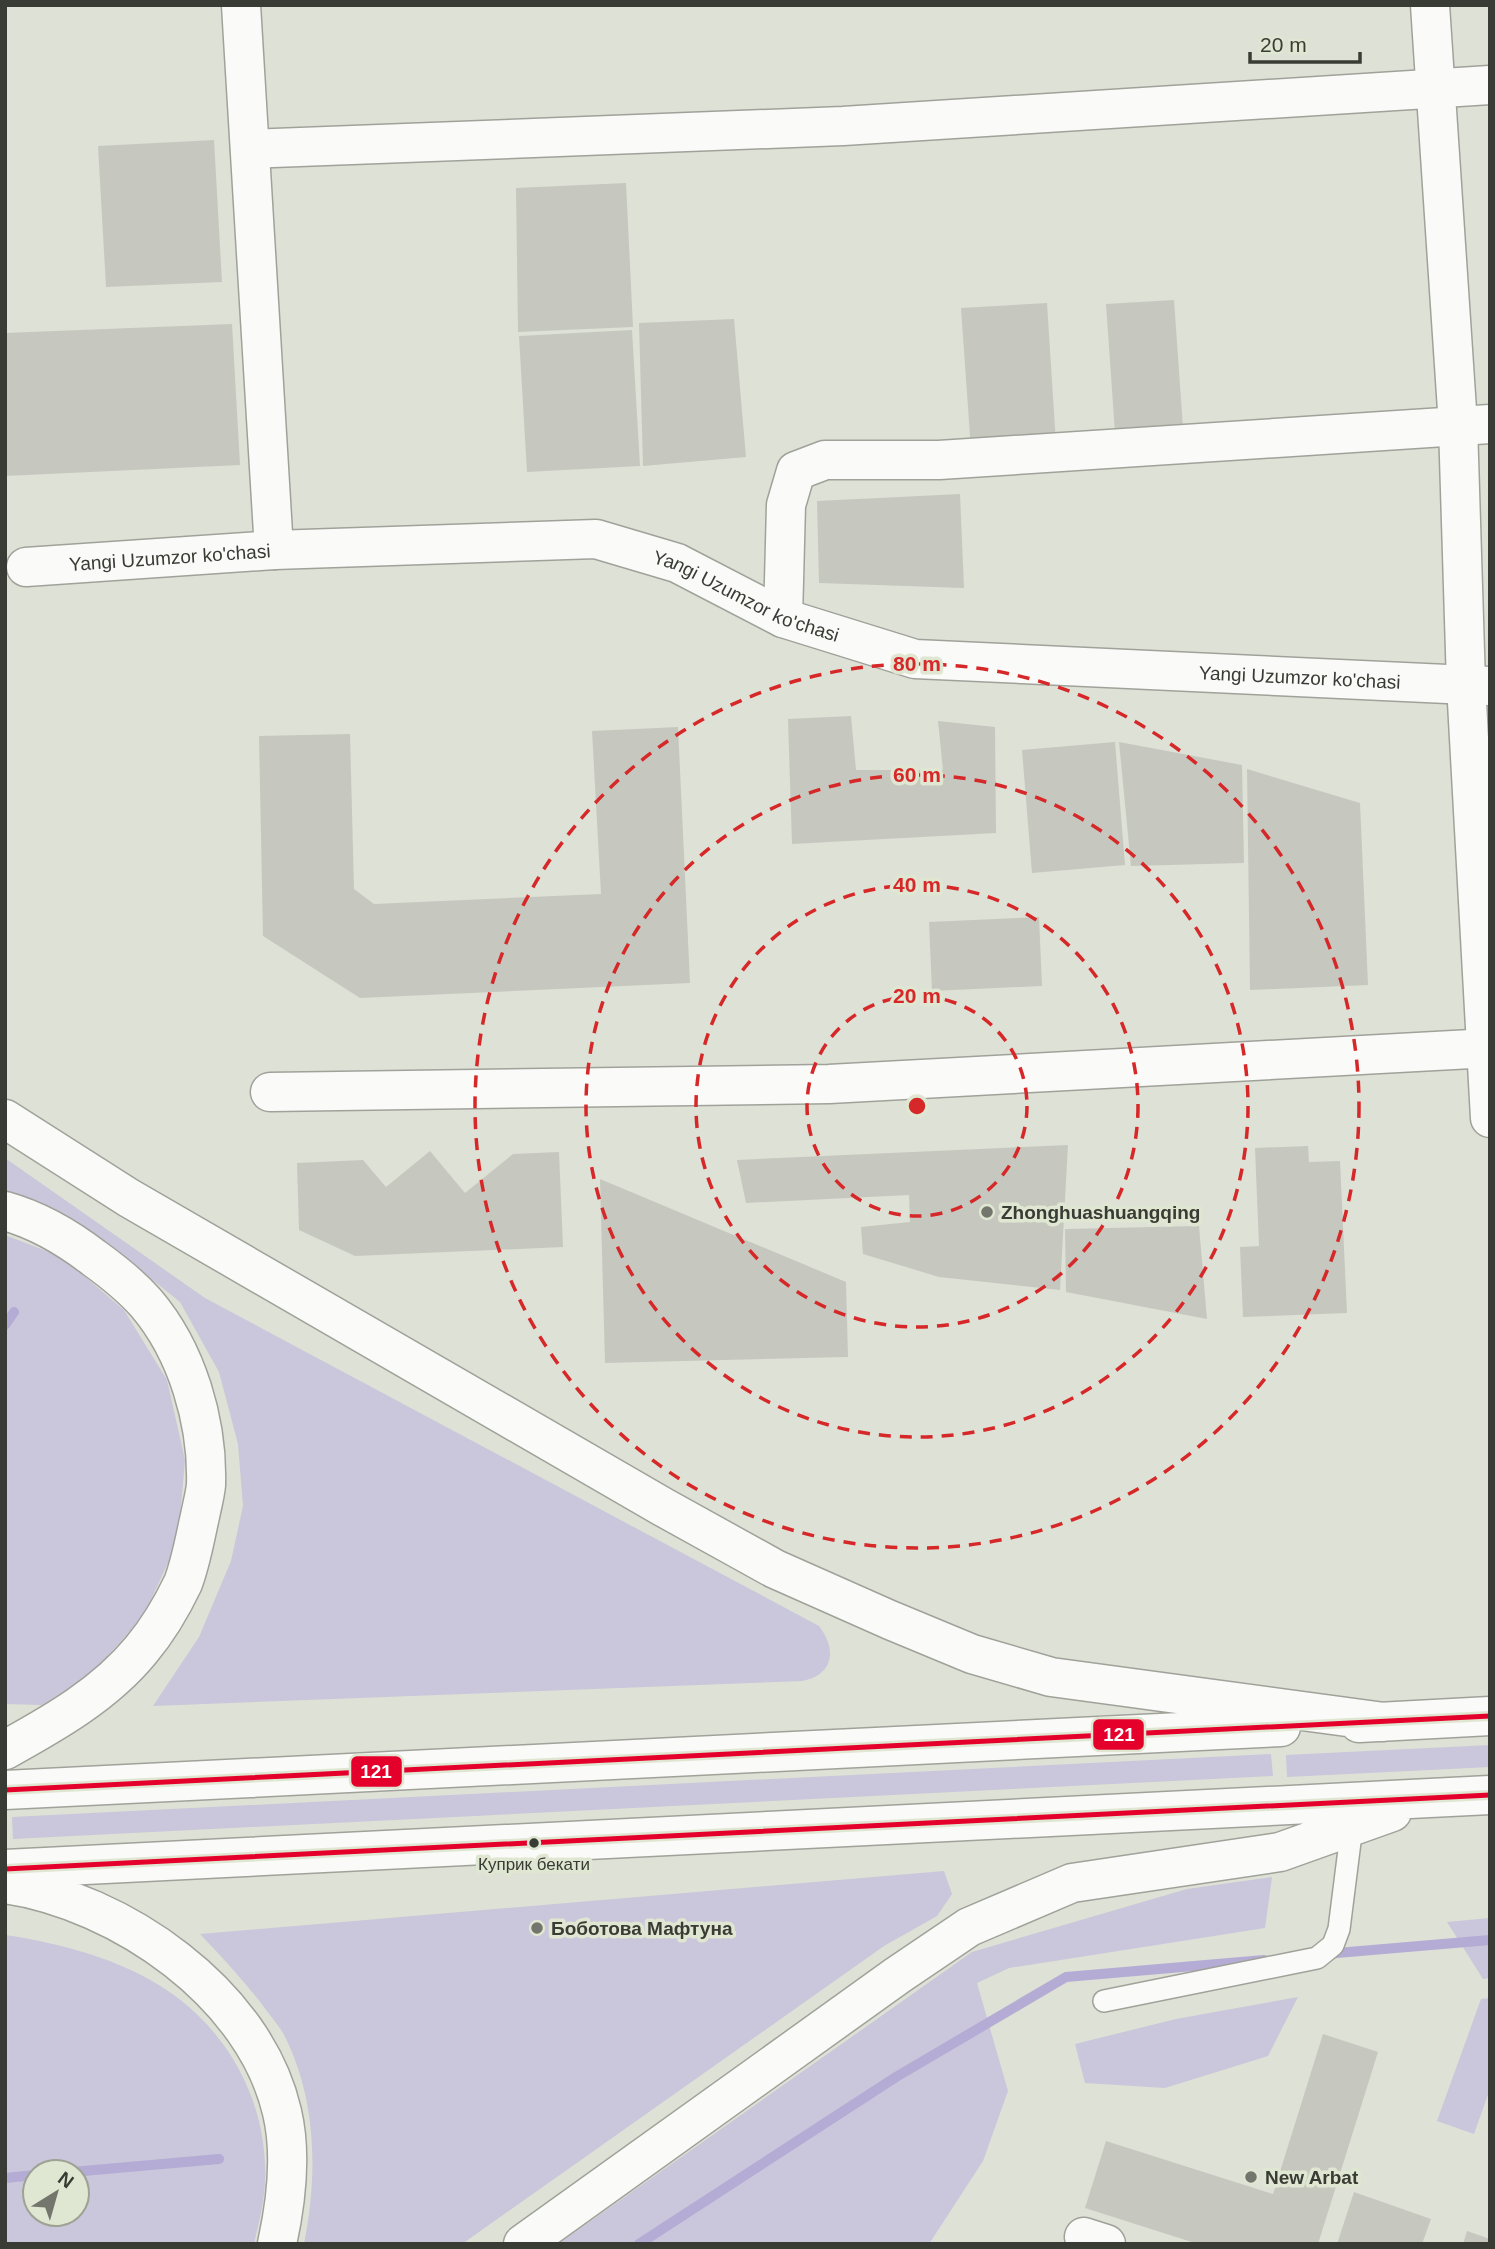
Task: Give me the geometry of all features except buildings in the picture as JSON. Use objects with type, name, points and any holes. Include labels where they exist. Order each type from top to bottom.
[{"type":"main road","points":[[241,5],[274,550]]},
{"type":"main road","points":[[1430,5],[1434,88],[1474,424],[1490,1118]]},
{"type":"main road","points":[[250,149],[843,126],[1490,85]]},
{"type":"main road","points":[[783,618],[786,505],[796,471],[825,460],[939,460],[1474,424]]},
{"type":"main road","name":"Yangi Uzumzor ko'chasi","points":[[26,567],[274,550],[596,539],[677,563],[783,618],[915,659],[1478,685]]},
{"type":"main road","points":[[270,1093],[830,1084],[1488,1048]]},
{"type":"main road","points":[[5,1118],[150,1211],[651,1500],[775,1569],[890,1620],[972,1654],[1051,1677],[1384,1721]]},
{"type":"main road","points":[[5,1211],[42,1226],[77,1245],[145,1302],[169,1336],[191,1380],[202,1433],[206,1486],[183,1582],[141,1650],[86,1702],[5,1750]]},
{"type":"main road","points":[[5,1790],[1490,1716]]},
{"type":"main road","points":[[5,1869],[1490,1795]]},
{"type":"main road","points":[[523,2244],[969,1927],[1072,1883],[1280,1852],[1431,1798]]},
{"type":"main road","points":[[5,1884],[57,1897],[138,1934],[175,1958],[209,1986],[238,2020],[264,2062],[282,2112],[287,2158],[285,2194],[277,2244]]},
{"type":"lane","points":[[1104,2001],[1317,1958],[1334,1945],[1339,1929],[1352,1826]]},
{"type":"shaded area","points":[[5,1158],[205,1298],[819,1626],[830,1652],[826,1667],[813,1678],[802,1681],[153,1706],[199,1637],[231,1561],[243,1506],[238,1444],[219,1372],[180,1302],[117,1251],[50,1207],[5,1192]]},
{"type":"shaded area","points":[[5,1235],[62,1257],[124,1310],[167,1380],[185,1460],[178,1541],[144,1615],[90,1676],[42,1705],[5,1704]]},
{"type":"shaded area","points":[[1490,1745],[1490,1767],[1287,1777],[1286,1755]]},
{"type":"shaded area","points":[[1271,1754],[1273,1776],[13,1839],[12,1817]]},
{"type":"shaded area","points":[[944,1871],[952,1894],[937,1916],[884,1946],[462,2244],[304,2244],[309,2218],[312,2137],[303,2084],[283,2033],[241,1979],[200,1934]]},
{"type":"shaded area","points":[[1272,1877],[1265,1928],[1009,1968],[977,1983],[1008,2091],[983,2161],[929,2244],[558,2244],[972,1952],[1187,1889]]},
{"type":"shaded area","points":[[1490,1918],[1490,1978],[1483,1979],[1447,1922]]},
{"type":"shaded area","points":[[5,1935],[93,1955],[143,1976],[169,1991],[212,2031],[230,2054],[244,2079],[255,2106],[262,2135],[265,2185],[254,2244],[5,2244]]},
{"type":"shaded area","points":[[1298,1997],[1268,2056],[1165,2088],[1085,2083],[1075,2044],[1176,2019]]},
{"type":"shaded area","points":[[1490,1998],[1490,2089],[1474,2134],[1437,2121],[1481,1999]]},
{"type":"waterway","points":[[5,1325],[14,1312]]},
{"type":"waterway","points":[[1325,1954],[1490,1940]]},
{"type":"waterway","points":[[639,2244],[896,2077],[1066,1977],[1264,1960]]},
{"type":"waterway","points":[[91,2170],[219,2159]]},
{"type":"waterway","points":[[5,2178],[21,2176]]},
{"type":"transit line","name":"121","points":[[5,1790],[1490,1716]]},
{"type":"transit line","name":"121","points":[[5,1869],[1490,1795]]},
{"type":"place","name":"Zhonghuashuangqing","points":[[987,1212]]},
{"type":"place","name":"Куприк бекати","points":[[534,1843]]},
{"type":"place","name":"Боботова Мафтуна","points":[[537,1928]]},
{"type":"place","name":"New Arbat","points":[[1251,2177]]}]
